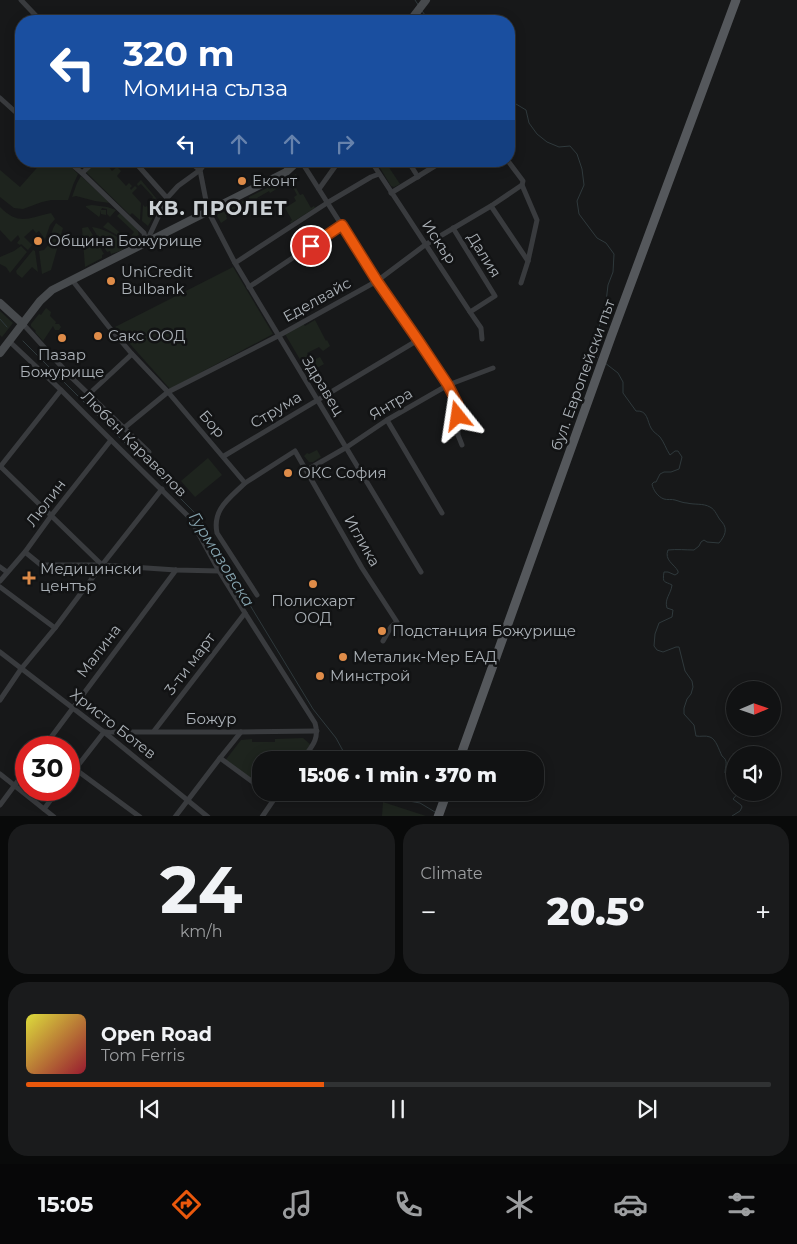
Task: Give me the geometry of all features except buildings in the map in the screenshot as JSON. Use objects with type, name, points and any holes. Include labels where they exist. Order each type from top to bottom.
[{"type":"main road","name":"бул. Европейски път","points":[[462,751],[604,356],[736,0]]},
{"type":"main road","points":[[439,814],[444,801]]},
{"type":"street","points":[[21,0],[35,15]]},
{"type":"street","points":[[415,15],[424,3]]},
{"type":"street","points":[[0,98],[15,112]]},
{"type":"street","points":[[75,167],[144,233],[146,243]]},
{"type":"street","points":[[82,173],[88,167]]},
{"type":"street","points":[[139,167],[167,198]]},
{"type":"street","points":[[196,167],[200,170]]},
{"type":"street","points":[[146,243],[167,198],[178,186],[202,167]]},
{"type":"street","points":[[0,353],[44,296],[52,290],[286,172],[292,167]]},
{"type":"street","points":[[303,167],[377,281],[448,385],[458,405],[458,435],[462,445]]},
{"type":"street","points":[[319,189],[335,167]]},
{"type":"street","name":"Искър","points":[[374,167],[481,328],[482,339]]},
{"type":"street","points":[[412,167],[418,177]]},
{"type":"street","points":[[391,192],[434,167]]},
{"type":"street","points":[[512,167],[523,181],[522,185],[537,220],[528,261],[520,283]]},
{"type":"street","name":"Здравец","points":[[200,170],[208,211],[249,287],[421,572]]},
{"type":"street","points":[[236,263],[327,203],[371,176],[378,174]]},
{"type":"street","name":"Еделвайс","points":[[124,428],[168,392],[278,336],[377,281],[425,245],[491,206],[522,185]]},
{"type":"street","points":[[491,206],[528,261]]},
{"type":"street","points":[[249,287],[342,225]]},
{"type":"street","name":"Далия","points":[[453,228],[495,296],[470,312]]},
{"type":"street","name":"Бор","points":[[72,280],[132,354],[168,392],[246,483]]},
{"type":"street","points":[[0,303],[23,324],[88,394],[150,452]]},
{"type":"street","name":"Струма","points":[[224,456],[418,340]]},
{"type":"street","name":"Любен Каравелов","points":[[9,341],[190,518],[244,613],[315,722],[317,731]]},
{"type":"street","points":[[88,394],[132,354]]},
{"type":"street","name":"Янтра","points":[[307,470],[347,447],[387,420],[448,385],[493,368]]},
{"type":"street","points":[[61,390],[0,467],[102,565]]},
{"type":"street","points":[[387,420],[442,513]]},
{"type":"street","name":"Люлин","points":[[0,581],[25,552],[111,440]]},
{"type":"street","name":"Иглика","points":[[246,483],[296,451],[362,568],[397,622],[383,641]]},
{"type":"street","points":[[246,483],[224,504],[217,514],[215,524],[217,533],[257,595]]},
{"type":"street","points":[[0,700],[21,669],[56,628],[102,565],[162,489]]},
{"type":"street","points":[[25,552],[41,565],[102,565],[219,571]]},
{"type":"street","points":[[0,567],[7,572]]},
{"type":"street","name":"Малина","points":[[51,736],[176,570]]},
{"type":"street","points":[[0,588],[56,628]]},
{"type":"street","name":"3-ти март","points":[[154,731],[244,613]]},
{"type":"street","name":"Христо Ботев","points":[[0,652],[104,732],[208,816]]},
{"type":"street","points":[[308,751],[315,742],[317,731]]},
{"type":"street","name":"Божур","points":[[104,732],[317,731]]},
{"type":"street","points":[[80,763],[104,732]]},
{"type":"street","points":[[175,816],[241,732]]},
{"type":"street","points":[[220,758],[252,781]]},
{"type":"street","points":[[80,773],[140,816]]},
{"type":"street","points":[[0,774],[15,785],[0,805]]},
{"type":"street","points":[[34,801],[54,816]]},
{"type":"street","points":[[44,809],[50,801]]},
{"type":"street","points":[[262,816],[274,801]]},
{"type":"shaded area","points":[[38,167],[71,167],[78,174],[68,200],[51,200],[23,209],[14,208],[0,197],[0,170],[20,187]]},
{"type":"shaded area","points":[[91,167],[109,167],[112,171],[117,167],[121,171],[117,176],[126,186],[129,183],[132,186],[131,190],[135,186],[137,188],[132,193],[141,203],[140,220],[132,213],[130,215],[86,172]]},
{"type":"shaded area","points":[[380,167],[389,167],[400,184],[394,187],[391,186]]},
{"type":"shaded area","points":[[296,174],[297,177],[292,181],[300,195],[303,194],[311,208],[314,206],[315,208],[291,223],[292,220],[285,208],[296,201],[294,197],[297,195],[292,185],[288,187],[285,181]]},
{"type":"shaded area","points":[[81,176],[110,203],[76,196],[72,197]]},
{"type":"shaded area","points":[[141,180],[156,198],[154,201],[158,207],[154,214],[148,205],[153,197],[141,184],[138,186],[137,184]]},
{"type":"shaded area","points":[[279,182],[283,185],[257,198],[259,201],[256,203],[260,210],[257,212],[249,197]]},
{"type":"shaded area","points":[[245,200],[248,205],[246,206],[245,203],[241,205],[242,208],[239,210],[238,207],[232,210],[233,213],[226,216],[227,219],[221,223],[217,216],[218,214]]},
{"type":"shaded area","points":[[92,205],[116,210],[110,217],[107,214],[107,209],[102,208],[101,210],[106,210],[106,215],[101,214],[100,210],[99,217],[86,207]]},
{"type":"shaded area","points":[[143,205],[147,206],[153,217],[148,226],[142,221]]},
{"type":"shaded area","points":[[0,207],[18,219],[51,213],[55,219],[50,225],[45,239],[39,231],[36,233],[33,229],[24,237],[32,245],[28,250],[17,243],[20,239],[18,235],[11,242],[0,230]]},
{"type":"shaded area","points":[[120,213],[135,226],[139,234],[135,242],[129,242],[103,227],[108,222],[128,240],[134,232],[117,216]]},
{"type":"shaded area","points":[[56,223],[63,228],[51,270],[42,274],[39,251],[44,250],[50,243]]},
{"type":"shaded area","points":[[88,227],[104,254],[102,258],[85,267],[82,228]]},
{"type":"shaded area","points":[[92,227],[118,238],[126,243],[125,247],[111,254],[110,251],[107,252]]},
{"type":"shaded area","points":[[21,246],[27,252],[10,273],[6,267],[0,264],[0,257]]},
{"type":"shaded area","points":[[33,250],[35,251],[38,272],[32,267],[22,278],[16,271]]},
{"type":"shaded area","points":[[233,267],[273,334],[170,389],[115,327]]},
{"type":"shaded area","points":[[46,308],[51,312],[50,316],[56,322],[55,324],[59,324],[61,327],[59,330],[55,330],[53,326],[43,341],[31,324]]},
{"type":"shaded area","points":[[0,311],[13,323],[2,337],[0,335]]},
{"type":"shaded area","points":[[315,320],[330,346],[323,351],[319,347],[307,353],[312,361],[320,357],[324,364],[308,373],[285,334]]},
{"type":"shaded area","points":[[317,450],[321,457],[313,462],[309,462],[304,456]]},
{"type":"shaded area","points":[[208,458],[222,475],[195,497],[181,481]]},
{"type":"shaded area","points":[[303,738],[311,745],[307,751],[252,751],[252,782],[224,762],[241,740],[252,739],[252,742],[275,742],[275,739]]},
{"type":"shaded area","points":[[383,802],[426,816],[382,816]]},
{"type":"waterway","points":[[415,0],[419,6]]},
{"type":"waterway","points":[[422,11],[425,15]]},
{"type":"waterway","points":[[515,104],[526,110],[529,123],[537,134],[547,142],[559,147],[570,146],[577,154],[582,169],[584,185],[577,201],[579,214],[597,238],[606,243],[614,254],[613,272],[600,318],[599,334],[592,348],[598,358]]},
{"type":"waterway","name":"Гурмазовска","points":[[0,319],[7,327]]},
{"type":"waterway","name":"Гурмазовска","points":[[23,341],[199,517],[208,536],[313,709],[336,738],[343,751]]},
{"type":"waterway","points":[[605,363],[618,373],[623,382],[623,393],[636,411],[645,414],[652,429],[660,437],[670,455],[678,451],[682,457],[679,469],[660,474],[656,482],[652,484],[653,489],[664,499],[705,505],[712,508],[725,527],[724,535],[719,543],[704,540],[694,550],[668,550],[667,557],[678,571],[675,575],[664,572],[663,576],[665,582],[672,585],[666,605],[667,608],[673,610],[672,617],[659,623],[655,634],[654,646],[657,650],[663,652],[679,647],[685,671],[692,681],[693,687],[687,699],[684,714],[694,725],[696,736],[708,736],[714,740],[726,764]]},
{"type":"waterway","points":[[726,764],[726,774]]},
{"type":"waterway","name":"Гурмазовска","points":[[409,801],[420,803],[435,812]]},
{"type":"waterway","points":[[732,816],[740,811],[742,807],[736,801]]},
{"type":"place","name":"Еконт","points":[[242,181]]},
{"type":"place","name":"Община Божурище","points":[[38,241]]},
{"type":"place","name":"UniCredit Bulbank","points":[[111,281]]},
{"type":"place","name":"Сакс ООД","points":[[98,336]]},
{"type":"place","name":"Пазар Божурище","points":[[62,338]]},
{"type":"place","name":"ОКС София","points":[[288,473]]},
{"type":"place","name":"Медицински център","points":[[29,578]]},
{"type":"place","name":"Полисхарт ООД","points":[[313,584]]},
{"type":"place","name":"Подстанция Божурище","points":[[382,631]]},
{"type":"place","name":"Металик-Мер ЕАД","points":[[343,657]]},
{"type":"place","name":"Минстрой","points":[[320,676]]},
{"type":"district","name":"КВ. ПРОЛЕТ","points":[[218,208]]},
{"type":"route","points":[[311,246],[342,225],[377,281],[448,385],[458,405],[458,416]]}]
